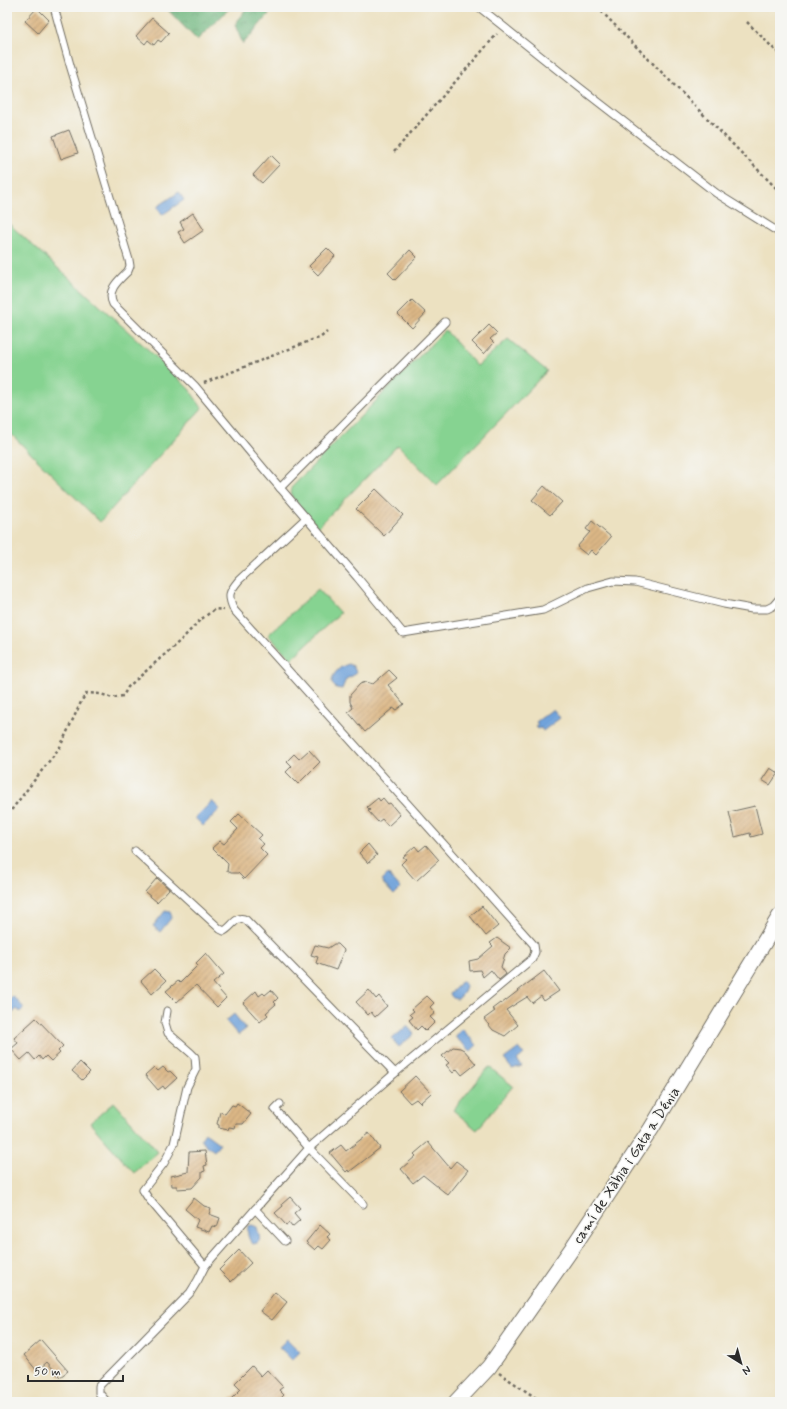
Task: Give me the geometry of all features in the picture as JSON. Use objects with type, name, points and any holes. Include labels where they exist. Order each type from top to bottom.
[{"type":"street","name":"camí de Xàbia i Gata a Dénia","points":[[456,1402],[490,1367],[652,1129],[780,916]]},
{"type":"lane","points":[[54,7],[70,66],[129,260],[130,266],[128,271],[111,291],[110,298],[113,304],[195,386],[403,633],[543,610],[588,588],[613,581],[635,582],[724,604],[752,609],[767,609],[773,606],[780,598]]},
{"type":"lane","points":[[479,7],[716,192],[780,233]]},
{"type":"lane","points":[[280,488],[445,322]]},
{"type":"lane","points":[[107,1402],[99,1393],[98,1386],[190,1293],[205,1266],[309,1148],[395,1073],[532,959],[535,952],[534,945],[234,610],[229,598],[231,590],[239,580],[306,518]]},
{"type":"lane","points":[[135,851],[220,929],[224,931],[228,929],[239,918],[246,920],[395,1073]]},
{"type":"lane","points":[[166,1011],[165,1023],[168,1033],[195,1058],[196,1069],[187,1087],[174,1144],[164,1163],[143,1190],[205,1266]]},
{"type":"lane","points":[[280,1104],[275,1109],[309,1148],[363,1204]]},
{"type":"lane","points":[[255,1209],[285,1241]]},
{"type":"path","points":[[597,7],[780,192]]},
{"type":"path","points":[[747,22],[780,55]]},
{"type":"path","points":[[394,152],[503,27]]},
{"type":"path","points":[[195,386],[320,338],[327,332]]},
{"type":"path","points":[[7,814],[60,747],[82,700],[87,693],[102,694],[112,698],[123,696],[128,686],[181,640],[200,620],[215,609],[234,610]]},
{"type":"path","points":[[490,1367],[542,1402]]},
{"type":"green space","points":[[165,7],[231,7],[197,40]]},
{"type":"green space","points":[[247,7],[275,7],[243,44],[235,25]]},
{"type":"green space","points":[[7,222],[152,353],[189,389],[202,408],[100,522],[7,430]]},
{"type":"green space","points":[[445,330],[477,366],[508,339],[547,371],[437,485],[398,445],[318,527],[292,497],[291,488]]},
{"type":"green space","points":[[318,589],[340,613],[291,659],[268,635]]},
{"type":"green space","points":[[489,1067],[513,1086],[477,1130],[453,1110]]},
{"type":"green space","points":[[114,1102],[158,1152],[134,1173],[90,1123]]},
{"type":"water","points":[[179,192],[184,200],[162,215],[157,207]]},
{"type":"water","points":[[349,664],[353,666],[356,672],[354,675],[346,679],[342,689],[336,688],[332,684],[333,677],[339,669]]},
{"type":"water","points":[[553,709],[560,718],[543,731],[541,728],[538,729],[536,727],[538,725],[536,722]]},
{"type":"water","points":[[212,801],[220,809],[203,826],[195,818]]},
{"type":"water","points":[[388,874],[401,888],[394,895],[381,881]]},
{"type":"water","points":[[165,911],[170,912],[172,917],[160,932],[153,926]]},
{"type":"water","points":[[463,981],[466,986],[461,997],[458,999],[452,997],[450,993],[460,982]]},
{"type":"water","points":[[13,996],[24,1008],[20,1012],[17,1009],[7,1018],[7,1001]]},
{"type":"water","points":[[234,1014],[246,1029],[238,1035],[226,1021]]},
{"type":"water","points":[[407,1026],[414,1034],[399,1047],[392,1039]]},
{"type":"water","points":[[462,1029],[477,1045],[471,1051],[455,1037]]},
{"type":"water","points":[[519,1048],[524,1054],[517,1060],[522,1066],[512,1069],[504,1059]]},
{"type":"water","points":[[205,1133],[220,1144],[214,1151],[200,1140]]},
{"type":"water","points":[[252,1225],[257,1227],[260,1240],[253,1244],[249,1238],[248,1231],[248,1226]]},
{"type":"water","points":[[287,1339],[300,1352],[292,1360],[279,1347]]},
{"type":"building","points":[[37,8],[49,20],[38,33],[25,21]]},
{"type":"building","points":[[152,18],[169,33],[161,42],[158,40],[154,45],[148,40],[145,44],[136,36]]},
{"type":"building","points":[[69,130],[78,153],[61,159],[53,136]]},
{"type":"building","points":[[271,155],[280,164],[262,183],[253,175]]},
{"type":"building","points":[[193,213],[204,230],[185,243],[178,232],[184,229],[180,222]]},
{"type":"building","points":[[327,248],[335,256],[318,275],[309,266]]},
{"type":"building","points":[[410,250],[417,257],[395,280],[388,273]]},
{"type":"building","points":[[412,300],[426,313],[412,328],[398,314]]},
{"type":"building","points":[[489,325],[497,333],[490,339],[494,343],[484,354],[472,342]]},
{"type":"building","points":[[544,486],[562,502],[550,515],[532,500]]},
{"type":"building","points":[[376,489],[403,515],[384,536],[356,509]]},
{"type":"building","points":[[592,521],[611,537],[596,555],[591,550],[587,555],[577,547],[590,532],[586,529]]},
{"type":"building","points":[[389,670],[397,678],[388,685],[404,704],[396,710],[393,708],[365,732],[348,712],[353,708],[350,702],[350,695],[360,684],[366,682],[373,684]]},
{"type":"building","points":[[309,750],[320,762],[298,784],[286,772],[292,766],[287,761],[294,754],[299,759]]},
{"type":"building","points":[[770,768],[778,773],[770,785],[762,780]]},
{"type":"building","points":[[378,798],[380,801],[383,798],[388,804],[390,803],[400,815],[388,826],[382,819],[378,822],[368,811],[370,810],[367,807]]},
{"type":"building","points":[[755,806],[762,834],[751,837],[750,833],[735,837],[729,812]]},
{"type":"building","points":[[239,814],[262,835],[258,839],[264,844],[260,848],[267,855],[244,879],[238,873],[231,873],[227,871],[228,864],[212,848],[220,841],[224,844],[238,829],[231,822]]},
{"type":"building","points":[[368,844],[377,855],[368,863],[359,853]]},
{"type":"building","points":[[426,845],[439,860],[416,881],[401,864],[406,859],[403,857],[415,846],[419,851]]},
{"type":"building","points":[[157,878],[169,889],[157,902],[145,892]]},
{"type":"building","points":[[482,906],[498,926],[486,936],[470,916]]},
{"type":"building","points":[[497,938],[511,948],[505,954],[501,967],[506,974],[499,980],[491,970],[483,977],[480,970],[470,971],[469,961],[478,959],[493,946],[490,943]]},
{"type":"building","points":[[334,944],[338,944],[344,950],[336,970],[316,963],[318,957],[311,955],[315,945],[328,948]]},
{"type":"building","points":[[206,953],[224,974],[213,983],[226,998],[217,1007],[196,985],[177,1002],[166,991],[178,981],[180,983],[198,965],[196,963]]},
{"type":"building","points":[[154,969],[166,981],[152,994],[141,981]]},
{"type":"building","points":[[544,971],[559,991],[544,1001],[541,996],[532,1003],[527,997],[506,1010],[518,1025],[505,1036],[493,1030],[484,1019],[495,1011],[492,1009],[500,1003],[501,1004]]},
{"type":"building","points":[[271,990],[278,998],[274,1002],[276,1004],[266,1013],[268,1015],[260,1022],[243,1003],[256,991],[259,996],[263,993],[265,995]]},
{"type":"building","points":[[369,990],[376,999],[379,996],[387,1006],[375,1017],[371,1012],[368,1015],[356,1002]]},
{"type":"building","points":[[427,996],[434,1003],[430,1007],[435,1013],[430,1017],[435,1022],[426,1031],[421,1026],[417,1030],[409,1020],[413,1017],[410,1014],[414,1011],[412,1009]]},
{"type":"building","points":[[36,1018],[63,1046],[58,1051],[60,1053],[51,1061],[46,1056],[42,1060],[39,1056],[35,1060],[29,1053],[21,1060],[11,1049],[18,1043],[14,1038]]},
{"type":"building","points":[[453,1047],[464,1050],[476,1064],[462,1075],[457,1069],[453,1073],[446,1065],[449,1063],[442,1056]]},
{"type":"building","points":[[80,1062],[90,1072],[82,1080],[72,1071]]},
{"type":"building","points":[[154,1067],[158,1071],[163,1067],[177,1078],[165,1089],[163,1086],[158,1090],[145,1075]]},
{"type":"building","points":[[415,1076],[431,1093],[420,1103],[416,1099],[410,1103],[399,1091]]},
{"type":"building","points":[[237,1103],[251,1114],[243,1124],[236,1124],[235,1128],[229,1127],[228,1130],[219,1128],[219,1125],[217,1124],[220,1112],[225,1114],[232,1105],[235,1106]]},
{"type":"building","points":[[369,1133],[380,1148],[349,1172],[348,1170],[346,1172],[330,1153],[341,1145],[346,1151]]},
{"type":"building","points":[[428,1142],[450,1168],[456,1161],[468,1170],[448,1195],[423,1175],[413,1183],[401,1169],[416,1156],[414,1154]]},
{"type":"building","points":[[205,1151],[207,1165],[204,1166],[205,1171],[202,1172],[202,1177],[192,1188],[177,1189],[177,1186],[172,1186],[171,1176],[188,1172],[189,1152]]},
{"type":"building","points":[[290,1197],[300,1208],[294,1213],[300,1220],[292,1227],[289,1223],[286,1225],[275,1213]]},
{"type":"building","points":[[194,1198],[204,1206],[211,1208],[209,1214],[220,1218],[217,1227],[212,1226],[209,1232],[195,1227],[198,1220],[185,1209]]},
{"type":"building","points":[[320,1225],[330,1234],[327,1237],[331,1240],[323,1249],[319,1246],[315,1250],[306,1242]]},
{"type":"building","points":[[239,1250],[251,1263],[231,1282],[219,1270]]},
{"type":"building","points":[[275,1292],[287,1302],[272,1320],[260,1311]]},
{"type":"building","points":[[41,1340],[68,1371],[60,1377],[47,1362],[37,1371],[24,1355]]},
{"type":"building","points":[[252,1366],[261,1376],[267,1370],[283,1387],[279,1390],[284,1395],[277,1402],[228,1402],[241,1389],[235,1383]]}]
